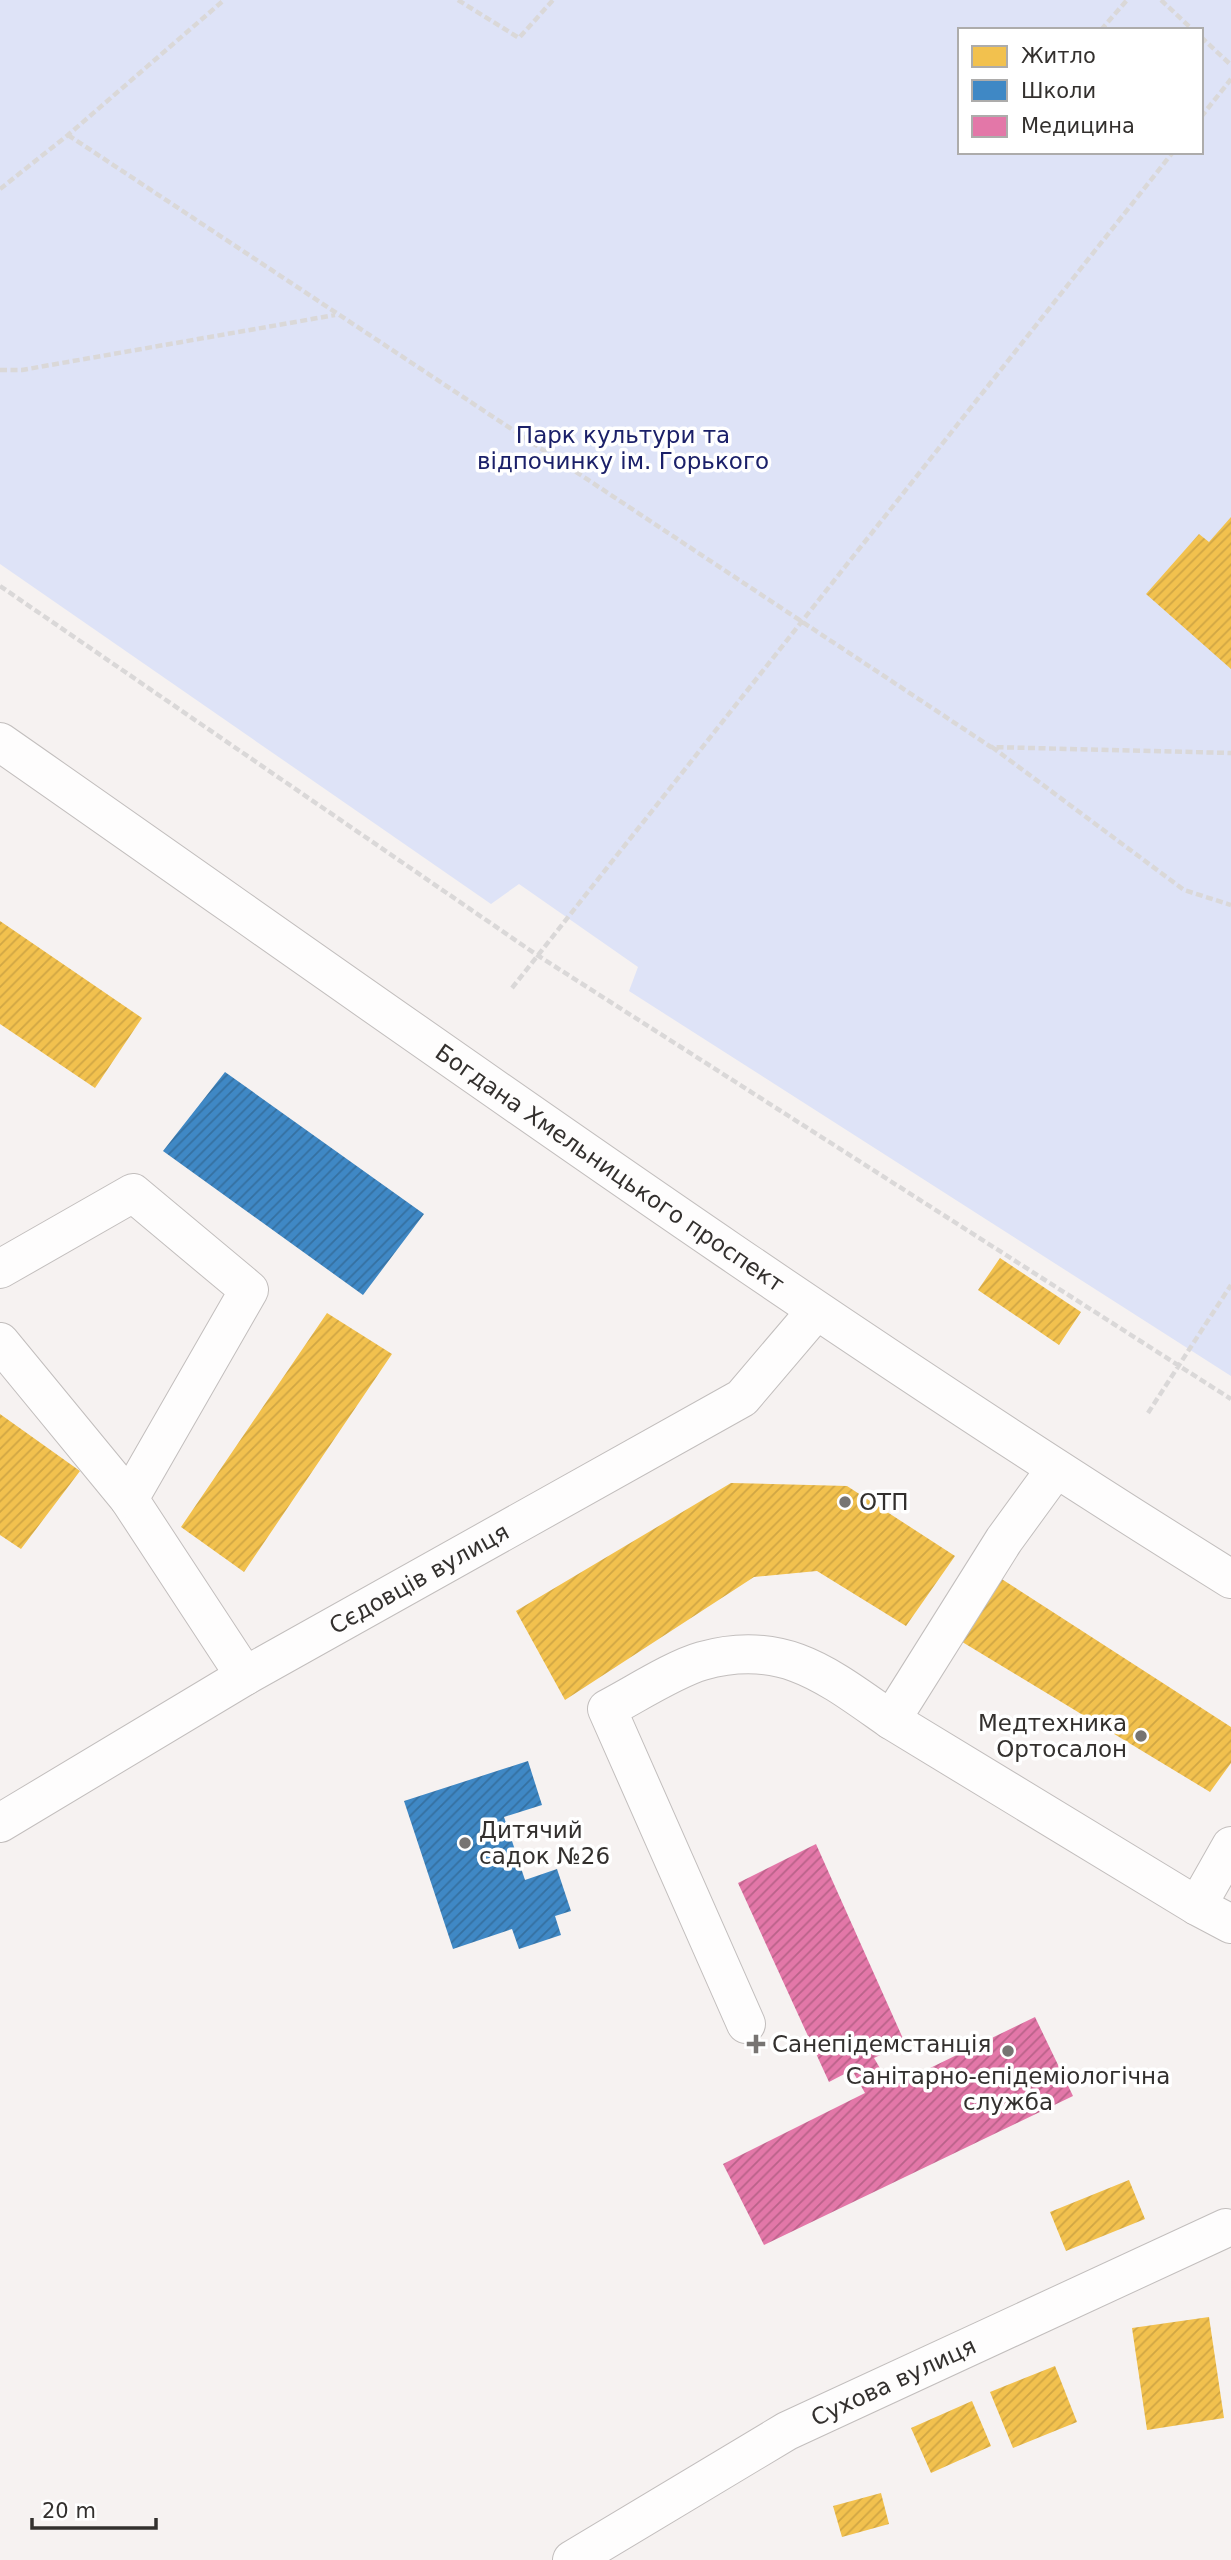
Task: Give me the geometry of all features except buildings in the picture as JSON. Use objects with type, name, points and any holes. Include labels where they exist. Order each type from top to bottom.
[{"type":"main road","name":"Богдана Хмельницького проспект","points":[[0,742],[816,1311],[1055,1470],[1231,1578]]},
{"type":"main road","points":[[0,1269],[132,1193],[249,1290],[128,1499]]},
{"type":"main road","name":"Сєдовців вулиця","points":[[0,1823],[245,1676],[743,1398],[816,1311]]},
{"type":"main road","points":[[0,1342],[128,1499],[245,1676]]},
{"type":"main road","points":[[891,1720],[1004,1540],[1055,1470]]},
{"type":"main road","points":[[746,2024],[607,1709],[701,1661],[764,1652],[824,1673],[891,1720],[1231,1924]]},
{"type":"main road","points":[[1197,1906],[1231,1846]]},
{"type":"main road","name":"Сухова вулиця","points":[[572,2560],[787,2431],[1226,2228]]},
{"type":"path","points":[[0,189],[68,135],[224,0]]},
{"type":"path","points":[[458,0],[519,38],[553,0]]},
{"type":"path","points":[[1103,28],[1127,0]]},
{"type":"path","points":[[1161,0],[1191,28]]},
{"type":"path","points":[[1203,39],[1231,65]]},
{"type":"path","points":[[1203,114],[1231,79]]},
{"type":"path","points":[[68,135],[991,747],[1184,890],[1231,905]]},
{"type":"path","points":[[512,988],[1171,154]]},
{"type":"path","points":[[0,370],[22,370],[336,315]]},
{"type":"path","points":[[0,586],[537,955],[1231,1399]]},
{"type":"path","points":[[991,747],[1231,753]]},
{"type":"path","points":[[1149,1413],[1231,1285]]},
{"type":"green space","name":"Парк культури та відпочинку ім. Горького","points":[[0,0],[1231,0],[1231,1376],[629,991],[638,967],[519,884],[491,904],[0,564]]},
{"type":"place","name":"ОТП","points":[[845,1502]]},
{"type":"place","name":"Медтехника Ортосалон","points":[[1141,1736]]},
{"type":"place","name":"Дитячий садок №26","points":[[465,1843]]},
{"type":"place","name":"Санепідемстанція","points":[[756,2044]]},
{"type":"place","name":"Санітарно-епідеміологічна служба","points":[[1008,2051]]}]
